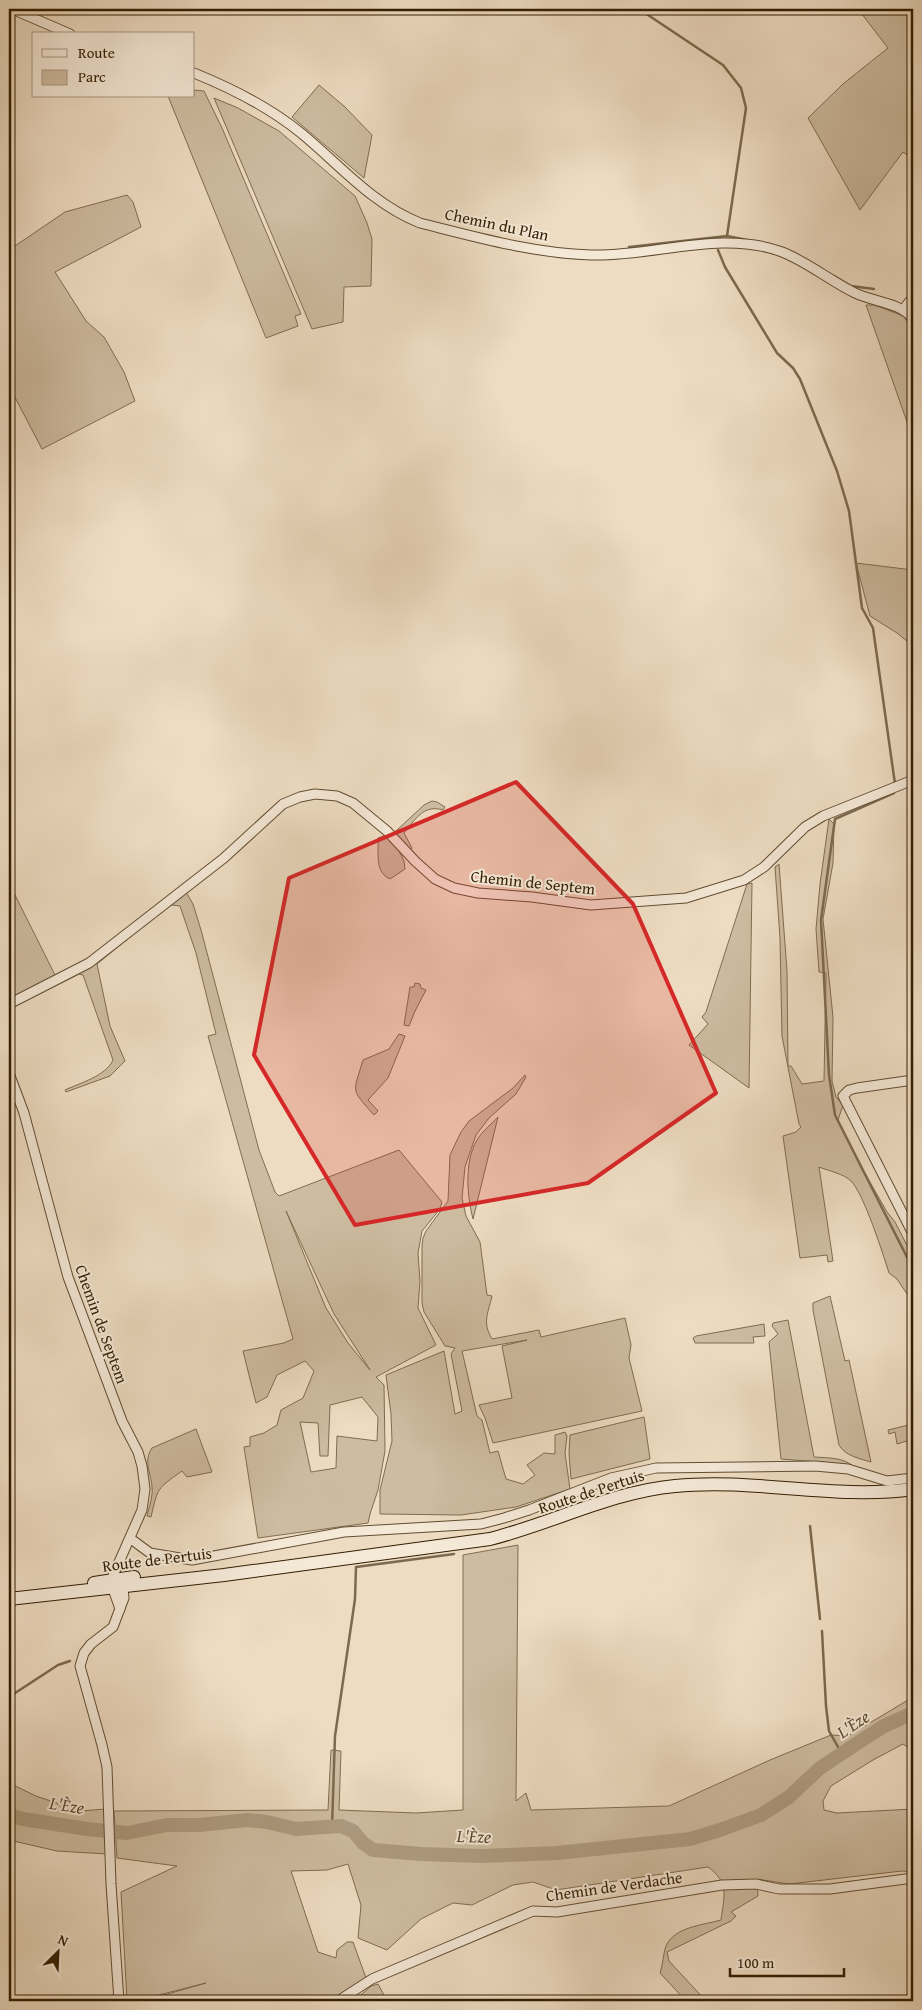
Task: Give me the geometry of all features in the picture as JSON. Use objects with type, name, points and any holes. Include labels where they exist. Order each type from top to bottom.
[{"type":"main road","name":"Route de Pertuis","points":[[9,1598],[490,1539],[527,1529],[618,1497],[654,1488],[676,1485],[731,1485],[860,1493],[913,1489]]},
{"type":"street","points":[[12,9],[65,32]]},
{"type":"street","name":"Chemin du Plan","points":[[195,73],[220,84],[268,110],[300,132],[379,201],[405,217],[420,223],[521,248],[591,255],[642,253],[722,242],[751,244],[783,252],[860,296],[903,310],[913,319]]},
{"type":"street","points":[[903,310],[909,302],[913,303]]},
{"type":"street","name":"Chemin de Septem","points":[[9,1004],[89,963],[224,858],[283,804],[300,797],[315,794],[337,796],[353,803],[387,830],[415,861],[435,879],[454,888],[478,893],[532,897],[591,905],[686,898],[744,880],[764,867],[805,827],[823,816],[913,780]]},
{"type":"street","name":"Chemin de Septem","points":[[9,1073],[24,1113],[68,1277],[122,1421],[138,1452],[142,1466],[145,1498],[140,1519],[116,1565],[116,1585]]},
{"type":"street","points":[[913,1080],[849,1090],[843,1096],[913,1234]]},
{"type":"street","points":[[131,1539],[150,1553],[192,1560],[344,1532],[481,1524],[529,1510],[611,1478],[656,1468],[816,1466],[848,1469],[887,1481],[913,1478]]},
{"type":"street","points":[[116,1585],[120,1609],[112,1627],[91,1644],[84,1653],[80,1666],[104,1754],[108,1782],[119,2001]]},
{"type":"street","name":"Chemin de Verdache","points":[[338,2001],[372,1979],[533,1911],[566,1910],[722,1885],[756,1884],[779,1889],[830,1889],[913,1878]]},
{"type":"highlighted area","points":[[516,782],[633,904],[716,1093],[588,1183],[355,1225],[254,1055],[289,878]]},
{"type":"green space","points":[[858,9],[913,9],[913,159],[903,152],[860,210],[808,118],[843,84],[888,48]]},
{"type":"green space","points":[[319,85],[345,107],[372,135],[364,178],[292,117]]},
{"type":"green space","points":[[195,90],[204,91],[222,128],[301,314],[295,316],[298,326],[266,338],[169,98],[195,98]]},
{"type":"green space","points":[[214,98],[238,108],[279,131],[355,196],[372,239],[371,286],[344,287],[343,322],[312,329]]},
{"type":"green space","points":[[127,195],[133,202],[141,227],[55,272],[86,321],[104,337],[124,372],[135,401],[42,449],[9,386],[9,250],[65,212]]},
{"type":"green space","points":[[866,305],[874,305],[904,316],[913,332],[913,439]]},
{"type":"green space","points":[[856,563],[913,570],[913,646],[897,633],[870,616]]},
{"type":"green space","points":[[432,801],[445,807],[443,810],[430,809],[420,814],[404,833],[412,848],[410,851],[403,845],[399,851],[404,861],[405,869],[390,879],[385,876],[379,867],[378,838],[396,831],[424,805]]},
{"type":"green space","points":[[829,819],[834,824],[833,863],[823,919],[833,1017],[832,1081],[836,1097],[843,1105],[838,1120],[863,1170],[887,1212],[895,1222],[913,1257],[913,1295],[907,1294],[897,1279],[889,1273],[862,1198],[851,1181],[844,1176],[819,1167],[833,1261],[828,1262],[827,1255],[800,1258],[783,1136],[796,1132],[801,1127],[799,1124],[782,1036],[780,938],[775,867],[779,864],[787,971],[788,1066],[791,1066],[802,1084],[824,1081],[826,973],[819,972],[816,929]]},
{"type":"green space","points":[[9,883],[55,975],[9,1000]]},
{"type":"green space","points":[[752,883],[749,1088],[689,1045],[708,1024],[702,1017],[706,1012],[747,884]]},
{"type":"green space","points":[[186,892],[193,904],[201,930],[259,1150],[275,1192],[279,1196],[399,1150],[442,1202],[440,1209],[422,1231],[418,1253],[420,1281],[418,1308],[436,1345],[376,1377],[384,1385],[385,1451],[378,1490],[368,1523],[258,1538],[244,1447],[250,1446],[250,1437],[264,1433],[277,1425],[281,1410],[303,1398],[314,1371],[305,1361],[277,1375],[267,1397],[256,1403],[243,1351],[284,1343],[293,1339],[208,1036],[216,1034],[196,953],[180,906],[172,905],[167,907],[97,964],[110,1026],[125,1061],[110,1076],[66,1092],[65,1090],[99,1075],[110,1066],[113,1060],[83,975],[79,974],[9,1009],[9,1007],[67,976]],"holes":[[[286,1211],[334,1314],[370,1370],[348,1343],[326,1308]],[[362,1397],[378,1417],[377,1441],[337,1436],[336,1468],[311,1472],[300,1422],[318,1423],[320,1456],[328,1456],[330,1405]]]},
{"type":"green space","points":[[415,983],[420,984],[421,988],[426,990],[409,1026],[404,1025],[410,987],[414,987]]},
{"type":"green space","points":[[399,1034],[405,1036],[388,1078],[368,1100],[378,1111],[374,1115],[357,1095],[357,1079],[363,1060],[389,1049]]},
{"type":"green space","points":[[525,1075],[526,1077],[516,1094],[489,1118],[476,1135],[465,1167],[462,1198],[466,1216],[480,1242],[487,1295],[492,1296],[487,1318],[487,1328],[492,1339],[539,1330],[541,1337],[625,1318],[631,1345],[629,1358],[642,1411],[493,1443],[479,1405],[512,1398],[502,1346],[527,1340],[462,1351],[477,1416],[482,1420],[490,1453],[498,1451],[506,1479],[523,1484],[535,1475],[527,1465],[544,1453],[555,1454],[555,1435],[565,1432],[567,1436],[565,1453],[570,1489],[516,1507],[461,1515],[380,1514],[380,1490],[392,1441],[386,1375],[444,1351],[455,1414],[462,1411],[451,1354],[455,1348],[445,1346],[424,1312],[422,1303],[423,1238],[448,1201],[450,1155],[461,1132],[469,1121],[513,1088]]},
{"type":"green space","points":[[498,1117],[473,1219],[468,1189],[470,1158],[479,1137]]},
{"type":"green space","points":[[830,1296],[845,1361],[849,1360],[871,1462],[845,1452],[839,1445],[813,1310],[813,1303]]},
{"type":"green space","points":[[788,1320],[814,1457],[845,1461],[854,1467],[833,1463],[781,1459],[769,1342],[778,1334],[772,1326],[773,1323]]},
{"type":"green space","points":[[764,1324],[765,1336],[753,1337],[754,1343],[695,1343],[693,1338],[696,1336]]},
{"type":"green space","points":[[644,1417],[650,1459],[571,1479],[570,1435]]},
{"type":"green space","points":[[913,1424],[913,1437],[910,1440],[897,1444],[895,1432],[889,1434],[888,1430]]},
{"type":"green space","points":[[196,1429],[212,1472],[187,1477],[182,1471],[163,1486],[157,1494],[151,1517],[147,1516],[152,1494],[148,1467],[149,1453],[152,1448]]},
{"type":"green space","points":[[518,1545],[516,1801],[526,1793],[531,1810],[669,1806],[770,1760],[831,1735],[848,1736],[913,1697],[913,1751],[903,1744],[873,1760],[831,1786],[823,1801],[824,1810],[837,1813],[913,1809],[913,1872],[902,1871],[789,1884],[757,1879],[758,1896],[731,1912],[736,1916],[731,1921],[667,1952],[669,1961],[706,2001],[686,2001],[660,1973],[666,1946],[675,1935],[690,1928],[721,1920],[724,1897],[723,1884],[708,1867],[556,1890],[533,1882],[513,1885],[472,1905],[453,1903],[421,1919],[387,1950],[358,1938],[361,1905],[348,1864],[327,1870],[291,1871],[318,1952],[336,1958],[337,1950],[347,1942],[353,1942],[366,1978],[332,2001],[143,2001],[206,1983],[135,2001],[127,2000],[121,1892],[177,1866],[117,1858],[114,1811],[328,1810],[331,1750],[341,1751],[339,1810],[416,1813],[463,1810],[463,1555]]},
{"type":"green space","points":[[9,1783],[36,1796],[80,1811],[106,1809],[107,1854],[57,1851],[9,1840]]},
{"type":"green space","points":[[378,1984],[384,1995],[384,2001],[354,2001],[371,1986]]},
{"type":"waterway","points":[[639,9],[723,65],[741,88],[746,108],[727,236]]},
{"type":"waterway","points":[[629,247],[727,236],[773,245]]},
{"type":"waterway","points":[[718,250],[725,267],[777,353],[793,368],[800,379],[837,471],[849,511],[862,608],[873,628],[895,784]]},
{"type":"waterway","points":[[834,276],[851,286],[874,289]]},
{"type":"waterway","points":[[894,789],[894,793],[835,819],[821,920],[829,1075],[835,1115],[913,1269]]},
{"type":"waterway","points":[[810,1526],[820,1619]]},
{"type":"waterway","points":[[332,1827],[335,1736],[355,1599],[356,1567],[454,1554]]},
{"type":"waterway","points":[[822,1631],[829,1731],[842,1754]]},
{"type":"waterway","points":[[9,1697],[58,1665],[70,1661]]},
{"type":"waterway","name":"L'Èze","points":[[9,1815],[87,1829],[127,1833],[167,1825],[199,1825],[248,1820],[267,1822],[296,1829],[341,1826],[353,1831],[363,1843],[373,1850],[421,1854],[482,1856],[557,1853],[690,1839],[761,1815],[789,1797],[820,1768],[884,1726],[913,1713]]}]
